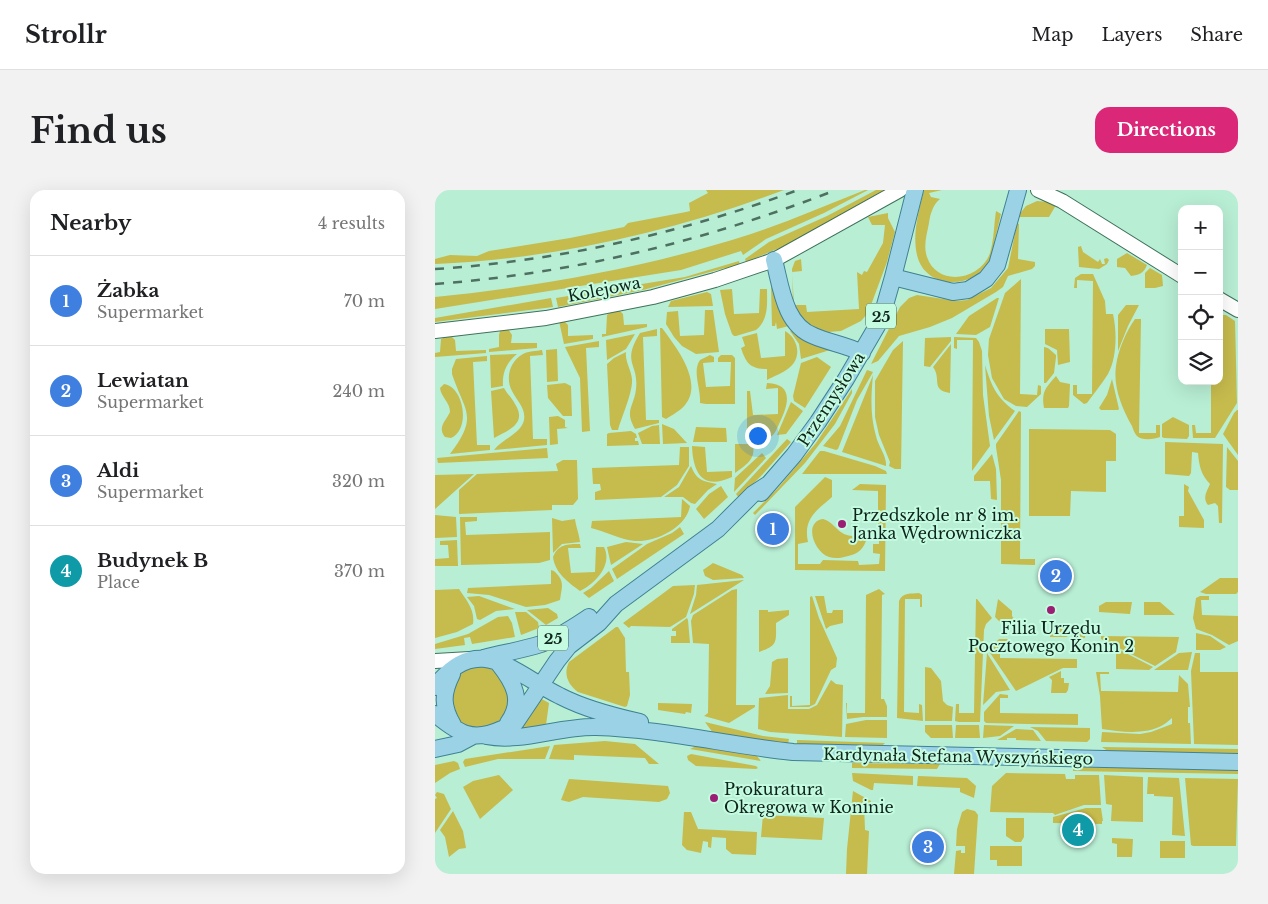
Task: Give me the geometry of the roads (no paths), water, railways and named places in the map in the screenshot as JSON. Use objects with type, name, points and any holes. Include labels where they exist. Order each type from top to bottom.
[{"type":"main road","points":[[893,277],[953,292],[968,290],[986,280],[997,265],[1018,190]]},
{"type":"main road","name":"Przemysłowa","points":[[540,685],[569,646],[599,623],[616,604],[718,529],[735,521],[757,499],[806,439],[862,352],[883,312],[893,277],[909,193]]},
{"type":"main road","points":[[774,260],[787,306],[795,322],[811,336],[850,346],[862,352]]},
{"type":"main road","name":"Przemysłowa","points":[[477,661],[548,641],[576,626],[593,614],[616,604]]},
{"type":"main road","points":[[455,727],[445,707],[444,695],[446,685],[477,661],[513,683],[517,695],[515,706],[510,720],[503,729]]},
{"type":"main road","name":"Kardynała Stefana Wyszyńskiego","points":[[477,661],[540,685],[561,697],[601,713],[641,722],[680,735]]},
{"type":"main road","name":"25","points":[[435,687],[443,676],[477,661]]},
{"type":"main road","name":"25","points":[[435,749],[458,744],[509,727],[516,722],[540,685]]},
{"type":"main road","points":[[435,714],[455,727],[479,736]]},
{"type":"main road","name":"Kardynała Stefana Wyszyńskiego","points":[[479,736],[495,738],[523,736],[564,729],[592,727],[680,735],[753,748],[799,753],[1238,762]]},
{"type":"street","points":[[1038,190],[1069,205],[1178,273]]},
{"type":"street","name":"Kolejowa","points":[[435,331],[546,318],[621,304],[691,287],[774,260],[909,193]]},
{"type":"street","points":[[1223,301],[1238,310]]},
{"type":"street","points":[[435,661],[477,661]]},
{"type":"railway","points":[[435,269],[528,259],[620,243],[709,219],[798,190]]},
{"type":"railway","points":[[435,284],[539,272],[639,252],[738,225],[836,190]]},
{"type":"place","name":"Przedszkole nr 8 im. Janka Wędrowniczka","points":[[842,524]]},
{"type":"place","name":"Żabka","points":[[773,529]]},
{"type":"place","name":"Lewiatan","points":[[1056,576]]},
{"type":"place","name":"Filia Urzędu Pocztowego Konin 2","points":[[1051,610]]},
{"type":"place","name":"Prokuratura Okręgowa w Koninie","points":[[714,798]]},
{"type":"place","name":"Budynek B","points":[[1078,830]]},
{"type":"place","name":"Aldi","points":[[928,847]]}]
